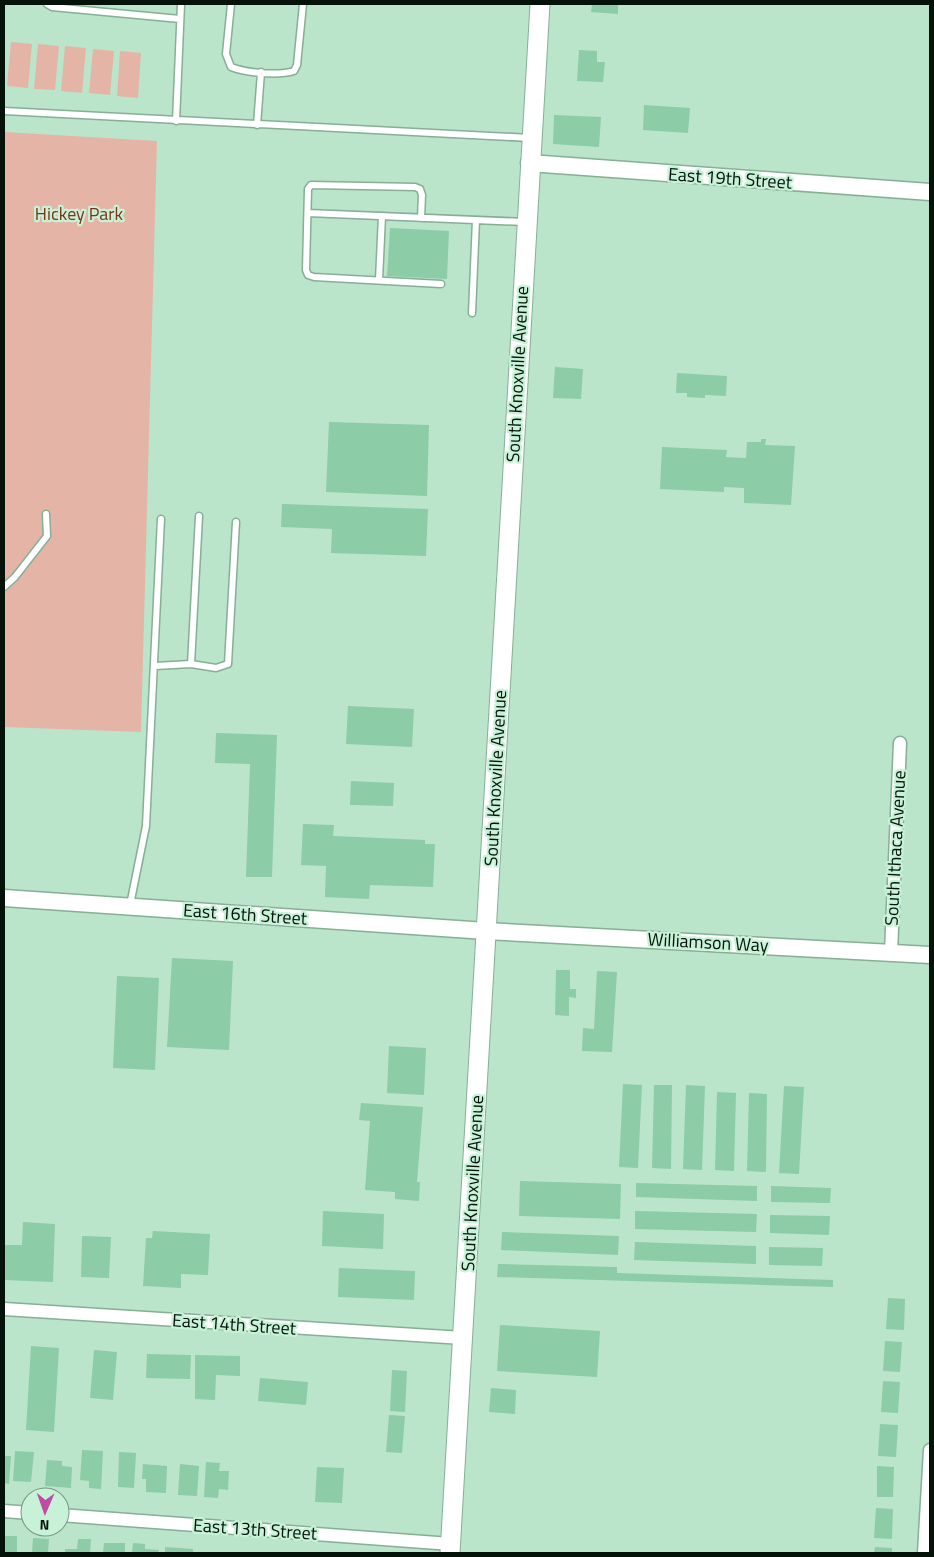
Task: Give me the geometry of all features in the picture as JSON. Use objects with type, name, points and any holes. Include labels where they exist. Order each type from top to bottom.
[{"type":"main road","name":"South Knoxville Avenue","points":[[450,1548],[529,163],[540,4]]},
{"type":"street","name":"East 19th Street","points":[[529,163],[930,192]]},
{"type":"street","name":"South Ithaca Avenue","points":[[891,952],[900,743]]},
{"type":"street","name":"East 16th Street","points":[[4,898],[486,931]]},
{"type":"street","name":"Williamson Way","points":[[486,931],[930,954]]},
{"type":"street","name":"East 14th Street","points":[[4,1309],[463,1338]]},
{"type":"street","points":[[924,1553],[930,1450]]},
{"type":"street","points":[[4,1511],[20,1512]]},
{"type":"street","name":"East 13th Street","points":[[70,1516],[450,1548]]},
{"type":"lane","points":[[47,4],[180,18]]},
{"type":"lane","points":[[176,121],[181,4]]},
{"type":"lane","points":[[230,4],[227,59],[232,67],[240,70],[285,74],[294,71],[297,65],[303,4]]},
{"type":"lane","points":[[257,125],[262,72]]},
{"type":"lane","points":[[4,111],[531,138]]},
{"type":"lane","points":[[421,218],[422,195],[420,189],[415,187],[311,185],[308,189],[306,270],[308,275],[314,277],[441,284]]},
{"type":"lane","points":[[308,213],[526,222]]},
{"type":"lane","points":[[379,280],[382,216]]},
{"type":"lane","points":[[472,313],[476,220]]},
{"type":"lane","points":[[4,587],[15,577],[46,536],[46,514]]},
{"type":"lane","points":[[191,664],[199,516]]},
{"type":"lane","points":[[130,906],[146,826],[161,519]]},
{"type":"lane","points":[[155,666],[191,664],[216,668],[228,664],[236,522]]},
{"type":"green space","points":[[11,42],[32,44],[28,88],[7,86]]},
{"type":"green space","points":[[38,44],[59,46],[55,90],[34,89]]},
{"type":"green space","points":[[65,46],[86,48],[82,93],[61,91]]},
{"type":"green space","points":[[93,49],[114,51],[110,95],[89,93]]},
{"type":"green space","points":[[120,51],[141,53],[138,98],[117,96]]},
{"type":"green space","name":"Hickey Park","points":[[4,132],[157,141],[141,732],[4,727]]},
{"type":"building","points":[[592,4],[618,4],[618,14],[591,12]]},
{"type":"building","points":[[579,50],[597,51],[597,62],[605,62],[603,82],[577,81]]},
{"type":"building","points":[[644,105],[690,108],[688,133],[643,130]]},
{"type":"building","points":[[554,115],[601,117],[599,147],[553,144]]},
{"type":"building","points":[[390,228],[449,231],[447,279],[387,276]]},
{"type":"building","points":[[555,367],[583,369],[581,399],[553,398]]},
{"type":"building","points":[[677,373],[727,376],[726,396],[705,395],[705,398],[687,397],[687,393],[676,393]]},
{"type":"building","points":[[329,422],[429,425],[427,496],[326,492]]},
{"type":"building","points":[[761,439],[766,439],[765,445],[795,446],[791,505],[744,503],[744,488],[724,487],[724,492],[660,489],[662,447],[727,450],[726,457],[746,458],[747,442],[761,442]]},
{"type":"building","points":[[282,504],[428,509],[426,556],[331,553],[332,529],[281,527]]},
{"type":"building","points":[[348,706],[414,709],[412,747],[346,744]]},
{"type":"building","points":[[216,733],[277,735],[272,877],[246,877],[250,764],[215,763]]},
{"type":"building","points":[[351,781],[394,783],[393,806],[350,805]]},
{"type":"building","points":[[303,824],[334,825],[333,836],[425,840],[425,844],[435,844],[433,887],[370,885],[369,899],[325,897],[326,866],[301,865]]},
{"type":"building","points":[[172,958],[233,961],[229,1050],[167,1047]]},
{"type":"building","points":[[556,970],[570,970],[570,989],[576,989],[576,998],[569,997],[569,1016],[555,1015]]},
{"type":"building","points":[[597,971],[617,972],[612,1052],[582,1051],[583,1028],[594,1029]]},
{"type":"building","points":[[117,976],[159,978],[155,1070],[113,1068]]},
{"type":"building","points":[[389,1046],[426,1048],[424,1095],[387,1093]]},
{"type":"building","points":[[623,1084],[642,1085],[638,1168],[619,1167]]},
{"type":"building","points":[[654,1085],[672,1085],[671,1169],[652,1168]]},
{"type":"building","points":[[686,1085],[705,1086],[702,1170],[683,1169]]},
{"type":"building","points":[[784,1086],[804,1087],[799,1174],[779,1173]]},
{"type":"building","points":[[717,1092],[736,1093],[734,1171],[715,1170]]},
{"type":"building","points":[[749,1093],[767,1094],[766,1172],[747,1171]]},
{"type":"building","points":[[361,1103],[423,1107],[417,1182],[420,1182],[419,1201],[395,1199],[395,1192],[365,1190],[370,1121],[359,1120]]},
{"type":"building","points":[[520,1181],[621,1184],[620,1219],[519,1216]]},
{"type":"building","points":[[636,1183],[757,1186],[757,1201],[636,1197]]},
{"type":"building","points":[[771,1186],[831,1188],[830,1203],[771,1202]]},
{"type":"building","points":[[323,1211],[384,1214],[383,1249],[322,1246]]},
{"type":"building","points":[[635,1211],[757,1214],[756,1232],[635,1229]]},
{"type":"building","points":[[770,1215],[830,1216],[829,1235],[770,1233]]},
{"type":"building","points":[[23,1222],[55,1224],[53,1282],[4,1280],[4,1245],[22,1245]]},
{"type":"building","points":[[153,1231],[210,1234],[208,1275],[181,1274],[181,1288],[143,1286],[146,1238],[152,1238]]},
{"type":"building","points":[[502,1232],[619,1236],[618,1255],[501,1250]]},
{"type":"building","points":[[82,1236],[111,1237],[109,1278],[81,1277]]},
{"type":"building","points":[[635,1242],[756,1246],[756,1264],[634,1260]]},
{"type":"building","points":[[769,1247],[823,1248],[822,1266],[769,1265]]},
{"type":"building","points":[[498,1264],[617,1267],[617,1273],[833,1280],[833,1287],[497,1277]]},
{"type":"building","points":[[339,1268],[415,1271],[414,1300],[338,1297]]},
{"type":"building","points":[[888,1298],[905,1299],[904,1330],[886,1329]]},
{"type":"building","points":[[500,1325],[600,1331],[597,1377],[497,1371]]},
{"type":"building","points":[[885,1341],[902,1342],[900,1372],[883,1371]]},
{"type":"building","points":[[31,1346],[59,1348],[54,1432],[26,1430]]},
{"type":"building","points":[[94,1350],[117,1352],[113,1400],[90,1398]]},
{"type":"building","points":[[147,1354],[191,1355],[190,1379],[146,1378]]},
{"type":"building","points":[[195,1355],[240,1356],[240,1376],[216,1375],[215,1400],[195,1399]]},
{"type":"building","points":[[392,1370],[407,1371],[405,1412],[390,1411]]},
{"type":"building","points":[[260,1378],[308,1382],[306,1405],[258,1401]]},
{"type":"building","points":[[883,1381],[900,1382],[898,1413],[881,1412]]},
{"type":"building","points":[[491,1388],[516,1390],[515,1414],[489,1412]]},
{"type":"building","points":[[389,1415],[405,1416],[402,1453],[386,1452]]},
{"type":"building","points":[[880,1424],[898,1425],[896,1457],[878,1456]]},
{"type":"building","points":[[82,1450],[103,1451],[101,1489],[89,1488],[89,1481],[80,1480]]},
{"type":"building","points":[[15,1451],[34,1452],[31,1482],[13,1481]]},
{"type":"building","points":[[119,1452],[136,1453],[134,1488],[118,1487]]},
{"type":"building","points":[[4,1456],[11,1456],[9,1484],[4,1483]]},
{"type":"building","points":[[47,1460],[62,1461],[62,1466],[72,1467],[71,1488],[45,1486]]},
{"type":"building","points":[[206,1462],[220,1463],[219,1471],[229,1471],[228,1490],[219,1489],[218,1498],[204,1497]]},
{"type":"building","points":[[143,1464],[167,1466],[166,1493],[146,1492],[146,1479],[142,1479]]},
{"type":"building","points":[[180,1464],[199,1466],[197,1496],[178,1495]]},
{"type":"building","points":[[877,1466],[894,1467],[893,1497],[877,1497]]},
{"type":"building","points":[[317,1467],[344,1468],[342,1503],[315,1502]]},
{"type":"building","points":[[876,1508],[893,1509],[892,1539],[874,1538]]},
{"type":"building","points":[[5,1536],[17,1536],[17,1553],[4,1553]]},
{"type":"building","points":[[33,1538],[49,1539],[48,1553],[32,1553]]},
{"type":"building","points":[[78,1539],[91,1539],[90,1553],[65,1553],[65,1549],[77,1549]]},
{"type":"building","points":[[104,1543],[125,1543],[125,1553],[103,1553]]},
{"type":"building","points":[[133,1543],[145,1544],[145,1549],[159,1550],[158,1553],[132,1553]]},
{"type":"building","points":[[165,1547],[193,1549],[193,1553],[165,1553]]},
{"type":"building","points":[[875,1547],[892,1548],[892,1553],[874,1553]]}]
